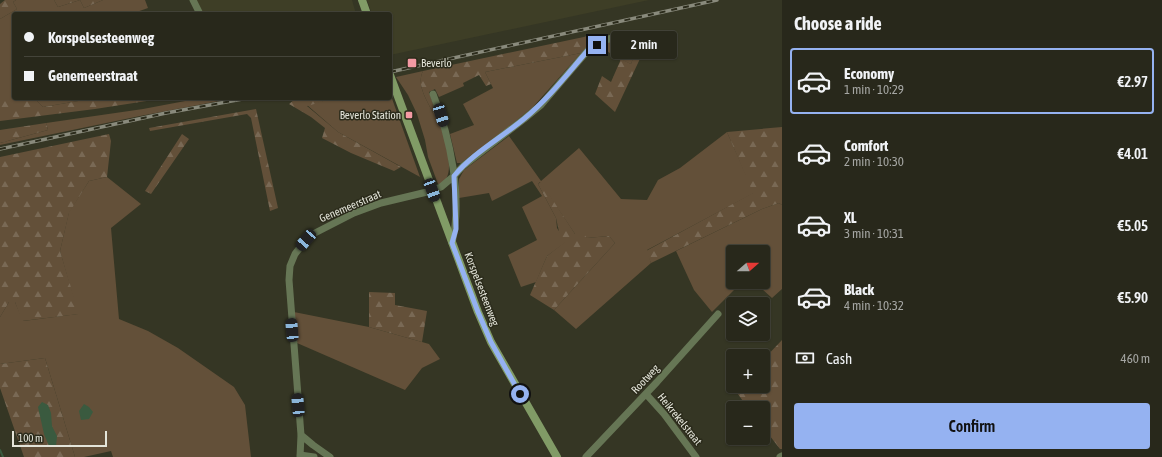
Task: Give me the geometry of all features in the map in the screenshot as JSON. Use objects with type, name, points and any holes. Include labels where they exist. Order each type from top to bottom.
[{"type":"street","points":[[193,0],[199,12]]},
{"type":"street","points":[[362,0],[366,12]]},
{"type":"street","name":"Genemeerstraat","points":[[300,456],[301,435],[290,300],[290,266],[295,254],[313,234],[354,213],[381,203],[441,187],[463,166],[541,104],[589,49],[605,40],[628,34]]},
{"type":"street","name":"Korspelsesteenweg","points":[[392,81],[478,312],[491,342],[555,456]]},
{"type":"street","points":[[433,94],[448,137],[454,176],[456,229],[452,243]]},
{"type":"street","name":"Rootweg","points":[[586,457],[646,394],[718,314]]},
{"type":"street","name":"Heikrekelstraat","points":[[646,394],[664,414],[696,457]]},
{"type":"street","points":[[301,435],[330,457]]},
{"type":"street","points":[[300,456],[314,457]]},
{"type":"shaded area","points":[[196,0],[352,0],[355,12],[201,12]]},
{"type":"shaded area","points":[[367,0],[649,0],[392,55],[392,12],[371,12]]},
{"type":"shaded area","points":[[42,402],[48,405],[51,413],[52,426],[57,436],[56,446],[49,446],[44,434],[38,407]]},
{"type":"shaded area","points":[[84,404],[93,412],[89,419],[81,420],[79,411]]},
{"type":"green space","points":[[5,0],[16,0],[13,2],[17,9],[0,19],[0,4]]},
{"type":"green space","points":[[16,0],[54,0],[58,7],[80,0],[84,8],[103,0],[145,0],[148,8],[137,12],[12,12],[12,95],[0,95],[0,19],[17,9],[13,2]]},
{"type":"green space","points":[[54,0],[80,0],[58,7]]},
{"type":"green space","points":[[80,0],[103,0],[84,8]]},
{"type":"green space","points":[[653,31],[615,112],[595,94],[602,76],[611,82],[621,59],[631,64],[640,38],[617,43],[615,38]]},
{"type":"green space","points":[[598,34],[598,37],[581,53],[485,72],[491,84],[486,86],[479,75],[463,83],[464,86],[439,97],[435,89],[429,92],[436,112],[433,113],[423,92],[421,76],[423,71]]},
{"type":"green space","points":[[641,37],[631,64],[622,60],[621,61],[597,44],[615,38],[617,43]]},
{"type":"green space","points":[[581,53],[533,107],[461,163],[457,163],[450,134],[474,125],[463,104],[493,88],[485,72]]},
{"type":"green space","points":[[423,71],[421,82],[425,98],[433,113],[436,112],[448,154],[449,171],[446,180],[440,184],[438,184],[428,157],[425,140],[417,114],[408,95],[396,77]]},
{"type":"green space","points":[[0,95],[12,95],[12,100],[36,100],[43,107],[84,100],[153,100],[95,109],[0,121]]},
{"type":"green space","points":[[392,99],[420,177],[338,132],[307,105],[328,100],[392,100]]},
{"type":"green space","points":[[36,100],[84,100],[43,107]]},
{"type":"green space","points":[[190,100],[224,100],[0,145],[0,143],[48,130],[46,123],[143,109]]},
{"type":"green space","points":[[294,100],[329,100],[307,106],[338,132],[401,167],[394,171],[351,153],[322,138],[325,128],[311,117],[289,104]]},
{"type":"green space","points":[[256,109],[278,208],[270,211],[251,118],[247,114],[150,131],[149,128]]},
{"type":"green space","points":[[46,123],[48,130],[0,143],[0,130]]},
{"type":"green space","points":[[782,127],[782,205],[779,203],[762,209],[651,263],[646,251],[753,193],[727,132]]},
{"type":"green space","points":[[727,132],[754,193],[647,250],[651,263],[576,329],[554,310],[615,243],[609,236],[587,238],[575,234],[540,182],[538,184],[556,218],[557,228],[566,242],[547,256],[536,282],[521,287],[508,255],[537,240],[522,207],[542,196],[532,181],[492,201],[489,193],[459,198],[459,179],[464,170],[509,136],[541,181],[579,148],[621,199],[647,200],[658,180],[680,168]]},
{"type":"green space","points":[[109,134],[111,141],[107,177],[89,181],[69,213],[60,251],[79,314],[22,321],[15,302],[9,302],[0,317],[0,157]]},
{"type":"green space","points":[[182,134],[189,139],[151,194],[145,191]]},
{"type":"green space","points":[[107,177],[141,204],[111,228],[119,319],[148,331],[178,348],[234,387],[245,405],[251,457],[113,457],[111,451],[84,457],[75,457],[45,358],[0,364],[0,317],[9,302],[15,302],[23,321],[78,314],[60,251],[69,212],[89,181]]},
{"type":"green space","points":[[541,182],[575,234],[580,229],[587,238],[609,236],[615,243],[554,310],[530,295],[547,256],[565,242],[560,236],[556,218],[538,184]]},
{"type":"green space","points":[[779,203],[782,205],[782,289],[772,298],[762,289],[770,289],[770,245],[726,245],[726,289],[735,289],[712,312],[694,290],[676,251],[762,209]]},
{"type":"green space","points":[[369,292],[395,293],[395,305],[427,311],[422,342],[369,327]]},
{"type":"green space","points":[[294,312],[369,327],[429,344],[440,359],[422,368],[405,390],[297,343]]},
{"type":"green space","points":[[782,340],[782,449],[780,449],[770,436],[770,401],[743,401],[737,393],[770,393],[770,353]]},
{"type":"green space","points":[[45,358],[75,457],[24,457],[0,388],[0,364]]},
{"type":"waterway","points":[[0,450],[3,457]]},
{"type":"railway","points":[[392,72],[717,0]]},
{"type":"railway","points":[[0,149],[166,113],[237,100]]},
{"type":"place","name":"Beverlo","points":[[412,63]]},
{"type":"place","name":"Beverlo Station","points":[[409,115]]},
{"type":"route","points":[[520,394],[491,342],[452,243],[456,229],[454,176],[463,166],[541,104],[589,49],[597,45]]}]
